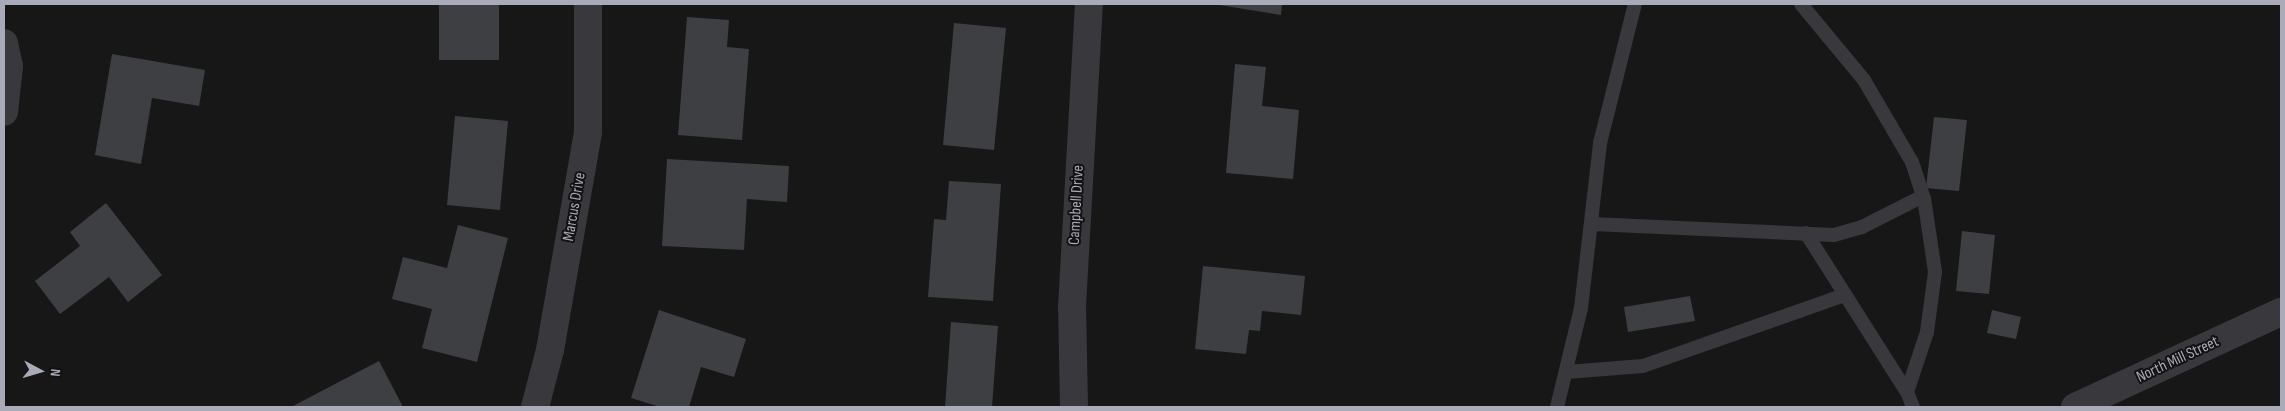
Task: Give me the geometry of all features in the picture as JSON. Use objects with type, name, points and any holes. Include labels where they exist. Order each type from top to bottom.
[{"type":"street","name":"Marcus Drive","points":[[535,407],[550,350],[588,132],[588,4]]},
{"type":"street","name":"Campbell Drive","points":[[1074,407],[1072,307],[1089,4]]},
{"type":"street","points":[[4,43],[9,66],[4,112]]},
{"type":"street","name":"North Mill Street","points":[[2075,407],[2281,312]]},
{"type":"lane","points":[[1557,407],[1566,372],[1592,224],[1600,143],[1635,4]]},
{"type":"lane","points":[[1801,4],[1864,80],[1912,162],[1923,196],[1935,272],[1927,332],[1907,392]]},
{"type":"lane","points":[[1592,224],[1834,236],[1862,227],[1923,196]]},
{"type":"lane","points":[[1806,234],[1907,392],[1913,407]]},
{"type":"lane","points":[[1566,372],[1643,366],[1845,295]]},
{"type":"building","points":[[439,4],[499,4],[499,60],[439,60]]},
{"type":"building","points":[[1213,4],[1282,4],[1281,15]]},
{"type":"building","points":[[687,17],[729,20],[727,47],[749,49],[742,140],[678,135]]},
{"type":"building","points":[[954,23],[1006,28],[994,150],[943,145]]},
{"type":"building","points":[[112,54],[205,70],[199,106],[152,98],[141,164],[95,155]]},
{"type":"building","points":[[1235,64],[1266,67],[1262,106],[1299,110],[1293,179],[1226,173]]},
{"type":"building","points":[[455,116],[508,121],[500,210],[447,205]]},
{"type":"building","points":[[1934,117],[1967,120],[1959,191],[1926,188]]},
{"type":"building","points":[[667,159],[789,166],[787,202],[747,199],[744,250],[662,246]]},
{"type":"building","points":[[949,181],[1001,184],[993,301],[928,297],[934,219],[946,220]]},
{"type":"building","points":[[106,203],[162,275],[128,302],[109,277],[60,314],[35,281],[80,246],[70,232]]},
{"type":"building","points":[[458,225],[508,238],[477,362],[422,348],[432,309],[392,299],[403,257],[447,268]]},
{"type":"building","points":[[1962,231],[1995,235],[1989,294],[1956,291]]},
{"type":"building","points":[[1203,266],[1305,276],[1301,315],[1262,311],[1260,331],[1249,330],[1246,354],[1195,349]]},
{"type":"building","points":[[1690,296],[1695,321],[1628,332],[1624,307]]},
{"type":"building","points":[[659,310],[746,339],[734,377],[701,367],[689,407],[660,407],[631,398]]},
{"type":"building","points":[[1992,310],[2021,317],[2016,339],[1987,333]]},
{"type":"building","points":[[951,322],[998,326],[992,407],[945,407]]},
{"type":"building","points":[[379,361],[403,407],[291,407]]}]
